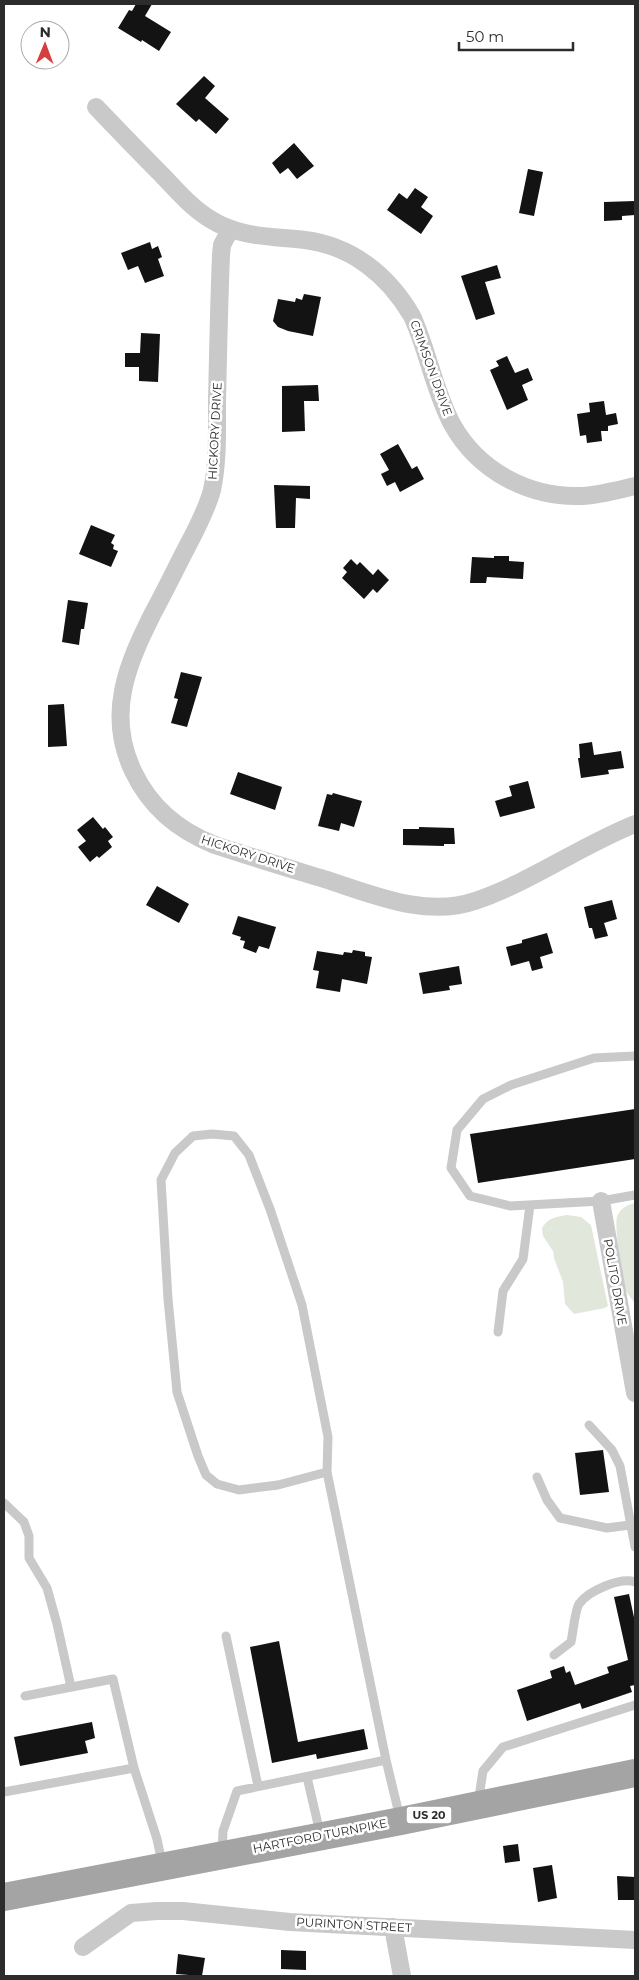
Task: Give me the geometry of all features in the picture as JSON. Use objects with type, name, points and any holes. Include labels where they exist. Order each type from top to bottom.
[{"type":"main road","name":"HARTFORD TURNPIKE","points":[[4,1897],[401,1821],[635,1773]]},
{"type":"street","name":"CRIMSON DRIVE","points":[[96,107],[185,198],[209,218],[230,230],[261,237],[320,243],[352,255],[379,274],[403,301],[412,316],[452,424],[471,451],[498,474],[531,489],[566,496],[584,496],[635,486]]},
{"type":"street","name":"HICKORY DRIVE","points":[[230,230],[222,245],[221,255],[216,458],[212,491],[200,520],[134,650],[121,698],[121,732],[124,748],[136,779],[145,793],[176,824],[198,838],[215,845],[384,898],[438,908],[457,906],[501,891],[635,824]]},
{"type":"street","name":"POLITO DRIVE","points":[[601,1201],[635,1393]]},
{"type":"street","name":"PURINTON STREET","points":[[84,1947],[131,1913],[157,1911],[393,1927],[635,1940]]},
{"type":"street","points":[[393,1927],[402,1976]]},
{"type":"lane","points":[[635,1056],[594,1058],[511,1085],[484,1099],[457,1130],[452,1168],[470,1196],[510,1206],[601,1201],[635,1196]]},
{"type":"lane","points":[[327,1472],[278,1485],[239,1490],[217,1484],[206,1475],[198,1456],[177,1392],[168,1299],[161,1180],[175,1153],[193,1136],[212,1134],[234,1136],[249,1155],[270,1209],[302,1305],[328,1436],[327,1472],[386,1760],[401,1821]]},
{"type":"lane","points":[[498,1332],[503,1291],[524,1259],[530,1205]]},
{"type":"lane","points":[[590,1425],[612,1450],[620,1466],[635,1547]]},
{"type":"lane","points":[[537,1477],[548,1500],[560,1518],[607,1528],[630,1525]]},
{"type":"lane","points":[[4,1503],[24,1522],[29,1536],[29,1558],[47,1588],[57,1624],[70,1687]]},
{"type":"lane","points":[[554,1655],[570,1642],[578,1605],[595,1590],[616,1583],[635,1582]]},
{"type":"lane","points":[[226,1636],[258,1786]]},
{"type":"lane","points":[[25,1696],[113,1679],[134,1768],[157,1839],[162,1866]]},
{"type":"lane","points":[[477,1806],[483,1771],[503,1747],[635,1705]]},
{"type":"lane","points":[[222,1854],[223,1831],[237,1792],[386,1760]]},
{"type":"lane","points":[[4,1792],[134,1768]]},
{"type":"lane","points":[[307,1776],[321,1836]]},
{"type":"shaded area","points":[[635,1203],[635,1304],[624,1286],[616,1222],[618,1214],[622,1209]]},
{"type":"shaded area","points":[[567,1215],[581,1217],[591,1225],[608,1306],[605,1308],[574,1314],[565,1304],[563,1282],[553,1251],[543,1236],[542,1228],[552,1218]]},
{"type":"building","points":[[136,4],[152,4],[145,16],[171,32],[159,51],[118,28],[129,10],[132,11]]},
{"type":"building","points":[[204,76],[215,86],[205,98],[229,119],[216,134],[199,119],[196,122],[176,104]]},
{"type":"building","points":[[294,143],[314,166],[297,179],[288,168],[280,174],[272,163]]},
{"type":"building","points":[[528,169],[543,172],[534,216],[519,213]]},
{"type":"building","points":[[415,188],[428,197],[421,207],[433,216],[421,234],[387,210],[399,193],[407,199]]},
{"type":"building","points":[[635,201],[635,215],[622,216],[622,220],[604,221],[604,202]]},
{"type":"building","points":[[150,242],[152,249],[158,246],[162,257],[158,259],[164,276],[145,283],[138,266],[128,270],[121,253]]},
{"type":"building","points":[[497,265],[501,278],[485,282],[495,314],[476,320],[461,276]]},
{"type":"building","points":[[304,294],[321,297],[313,336],[288,331],[278,327],[273,321],[278,299],[295,302],[296,298],[302,300]]},
{"type":"building","points":[[141,333],[160,334],[158,382],[139,381],[139,367],[125,367],[125,353],[140,353]]},
{"type":"building","points":[[507,356],[515,373],[528,368],[533,380],[522,385],[528,400],[507,410],[490,370],[499,366],[496,361]]},
{"type":"building","points":[[318,385],[319,401],[304,401],[305,431],[282,432],[282,386]]},
{"type":"building","points":[[604,401],[606,415],[616,413],[618,424],[608,426],[608,431],[601,431],[602,441],[587,443],[586,435],[580,436],[577,414],[590,412],[589,403]]},
{"type":"building","points":[[398,444],[412,469],[417,466],[424,479],[400,492],[395,482],[387,486],[381,474],[389,470],[380,454]]},
{"type":"building","points":[[274,485],[310,486],[310,499],[296,498],[295,528],[276,528]]},
{"type":"building","points":[[91,525],[115,535],[111,543],[114,545],[113,549],[118,551],[111,567],[79,554]]},
{"type":"building","points":[[494,556],[509,556],[509,561],[524,562],[523,579],[487,577],[486,583],[470,583],[472,557],[494,558]]},
{"type":"building","points":[[351,559],[357,565],[360,562],[373,575],[378,569],[389,580],[377,593],[373,589],[364,599],[342,578],[347,572],[343,568]]},
{"type":"building","points":[[68,600],[88,603],[84,629],[81,629],[79,645],[62,642]]},
{"type":"building","points":[[181,672],[202,677],[187,727],[171,723],[178,699],[174,698]]},
{"type":"building","points":[[64,704],[67,746],[48,747],[48,705]]},
{"type":"building","points":[[592,742],[594,755],[621,751],[624,768],[608,770],[609,774],[581,778],[578,758],[580,758],[579,744]]},
{"type":"building","points":[[238,772],[282,787],[275,810],[230,794]]},
{"type":"building","points":[[528,781],[535,808],[500,817],[495,801],[512,796],[509,786]]},
{"type":"building","points":[[333,793],[362,801],[354,827],[341,823],[339,831],[318,826],[327,794],[332,795]]},
{"type":"building","points":[[93,817],[113,837],[108,841],[112,847],[99,858],[97,856],[90,862],[78,847],[86,841],[77,830]]},
{"type":"building","points":[[419,827],[454,828],[455,844],[444,844],[444,846],[403,845],[403,829],[419,829]]},
{"type":"building","points":[[157,886],[189,904],[179,923],[146,905]]},
{"type":"building","points":[[612,900],[617,919],[604,923],[608,936],[595,939],[592,928],[589,928],[584,907]]},
{"type":"building","points":[[238,916],[276,927],[269,949],[259,946],[256,953],[243,948],[245,941],[240,940],[241,937],[232,934]]},
{"type":"building","points":[[547,933],[553,953],[540,957],[543,968],[532,971],[529,961],[511,966],[506,947]]},
{"type":"building","points":[[353,950],[365,952],[365,956],[372,957],[367,984],[342,979],[340,992],[316,988],[319,971],[313,970],[317,951],[343,955],[344,952],[352,953]]},
{"type":"building","points":[[459,966],[462,984],[449,986],[450,990],[423,994],[419,973]]},
{"type":"building","points":[[635,1109],[635,1159],[478,1183],[470,1134]]},
{"type":"building","points":[[603,1450],[609,1492],[580,1495],[575,1453]]},
{"type":"building","points":[[629,1594],[635,1622],[635,1685],[630,1686],[632,1692],[582,1709],[580,1703],[527,1721],[517,1690],[552,1678],[550,1671],[564,1666],[566,1673],[570,1671],[575,1685],[609,1673],[607,1667],[628,1660],[614,1597]]},
{"type":"building","points":[[279,1641],[298,1742],[364,1729],[368,1749],[317,1759],[316,1754],[272,1763],[250,1647]]},
{"type":"building","points":[[92,1722],[95,1738],[85,1741],[88,1753],[20,1766],[14,1737]]},
{"type":"building","points":[[518,1844],[520,1861],[505,1863],[503,1846]]},
{"type":"building","points":[[552,1865],[557,1898],[538,1902],[533,1868]]},
{"type":"building","points":[[617,1876],[635,1877],[635,1900],[618,1900]]},
{"type":"building","points":[[281,1950],[306,1951],[306,1970],[281,1969]]},
{"type":"building","points":[[178,1954],[205,1958],[202,1976],[176,1974]]}]
